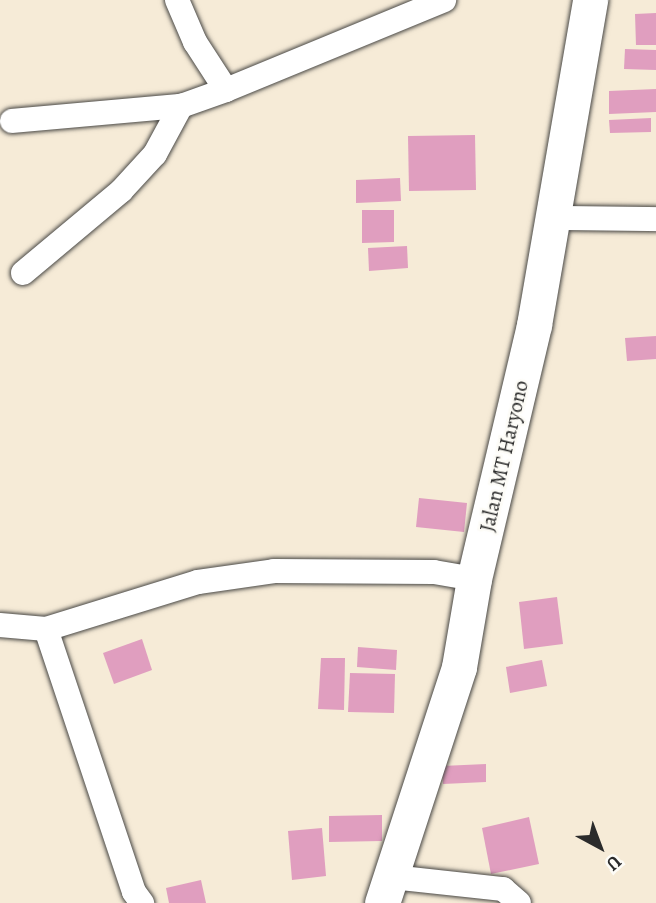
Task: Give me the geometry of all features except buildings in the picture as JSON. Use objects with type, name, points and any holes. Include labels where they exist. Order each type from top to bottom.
[{"type":"main road","name":"Jalan MT Haryono","points":[[387,890],[459,667],[474,579],[555,218],[590,0]]},
{"type":"street","points":[[177,0],[195,41],[226,90]]},
{"type":"street","points":[[12,121],[181,106],[444,0]]},
{"type":"street","points":[[23,272],[121,191],[156,154],[181,106]]},
{"type":"street","points":[[555,218],[656,219]]},
{"type":"street","points":[[0,625],[46,629],[198,582],[274,571],[434,572],[474,579]]},
{"type":"street","points":[[46,629],[134,892],[142,903]]},
{"type":"street","points":[[387,890],[503,889],[519,903]]}]
